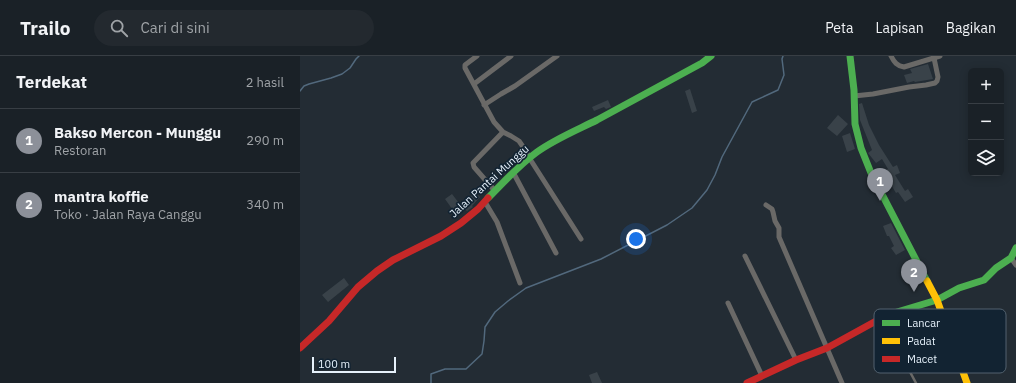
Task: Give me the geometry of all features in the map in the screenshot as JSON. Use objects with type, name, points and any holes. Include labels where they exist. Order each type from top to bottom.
[{"type":"street","points":[[477,56],[465,65],[465,68],[484,105],[494,122],[503,132],[519,141],[581,239]]},
{"type":"street","points":[[474,84],[511,56]]},
{"type":"street","points":[[484,105],[515,86],[557,56]]},
{"type":"street","name":"Jalan Pantai Munggu","points":[[300,348],[329,321],[358,288],[377,271],[394,260],[441,236],[461,223],[485,202],[512,172],[552,142],[642,96],[702,63],[711,56]]},
{"type":"street","points":[[850,56],[855,124],[858,139],[869,167],[940,309]]},
{"type":"street","points":[[891,56],[896,64],[904,67],[940,56]]},
{"type":"street","points":[[854,96],[935,83],[938,77],[934,58]]},
{"type":"street","points":[[495,191],[474,167],[473,163],[503,132]]},
{"type":"street","points":[[512,172],[556,253]]},
{"type":"street","points":[[485,202],[496,222],[520,283]]},
{"type":"street","points":[[766,205],[774,212],[775,221],[779,228],[779,237],[842,383]]},
{"type":"street","points":[[907,309],[937,300],[959,288],[984,280],[996,268],[1011,258],[1016,248]]},
{"type":"street","points":[[745,256],[796,360]]},
{"type":"street","points":[[1011,258],[1016,265]]},
{"type":"street","points":[[728,303],[762,376]]},
{"type":"street","points":[[747,383],[796,360],[827,348],[874,322]]},
{"type":"street","points":[[963,373],[967,383]]},
{"type":"lane","points":[[911,373],[916,383]]},
{"type":"building","points":[[928,64],[933,79],[907,83],[904,75],[912,73],[910,69]]},
{"type":"building","points":[[690,89],[697,111],[692,113],[685,91]]},
{"type":"building","points":[[608,100],[611,107],[606,109],[604,107],[594,111],[592,107]]},
{"type":"building","points":[[862,103],[869,125],[879,145],[893,167],[897,165],[900,173],[895,175],[905,191],[908,189],[913,197],[905,202],[898,192],[896,193],[887,178],[883,180],[879,173],[888,169],[882,159],[876,163],[868,153],[872,150],[860,120],[859,104]]},
{"type":"building","points":[[838,115],[848,124],[837,136],[827,128]]},
{"type":"building","points":[[850,133],[855,149],[847,152],[842,136]]},
{"type":"building","points":[[475,192],[480,197],[472,206],[473,207],[467,211],[461,205]]},
{"type":"building","points":[[452,194],[462,207],[455,213],[445,199]]},
{"type":"building","points":[[891,223],[905,250],[896,255],[891,248],[894,246],[889,236],[887,236],[883,226]]},
{"type":"building","points":[[344,278],[349,285],[328,302],[322,295]]},
{"type":"building","points":[[597,372],[602,383],[592,383],[589,375]]},
{"type":"waterway","points":[[300,91],[304,86],[342,74],[350,68],[359,56]]},
{"type":"waterway","points":[[431,383],[431,374],[445,369],[466,369],[482,354],[485,327],[495,312],[526,288],[601,259],[667,225],[692,208],[707,190],[722,157],[752,102],[778,90],[784,75],[783,56]]},
{"type":"traffic: fast","points":[[488,198],[524,162],[544,147],[702,63],[711,56]]},
{"type":"traffic: fast","points":[[850,56],[854,90],[855,124],[861,148],[871,173],[927,281]]},
{"type":"traffic: fast","points":[[907,309],[937,300],[959,288],[984,280],[996,268],[1011,258],[1016,248]]},
{"type":"traffic: slow","points":[[927,281],[940,309]]},
{"type":"traffic: slow","points":[[963,373],[967,383]]},
{"type":"traffic: jam","points":[[300,348],[329,321],[358,287],[377,271],[393,260],[441,236],[461,223],[478,209],[488,198]]},
{"type":"traffic: jam","points":[[747,383],[796,360],[827,348],[874,322]]},
{"type":"place","name":"Bakso Mercon - Munggu","points":[[880,201]]},
{"type":"place","name":"mantra koffie","points":[[914,292]]}]
